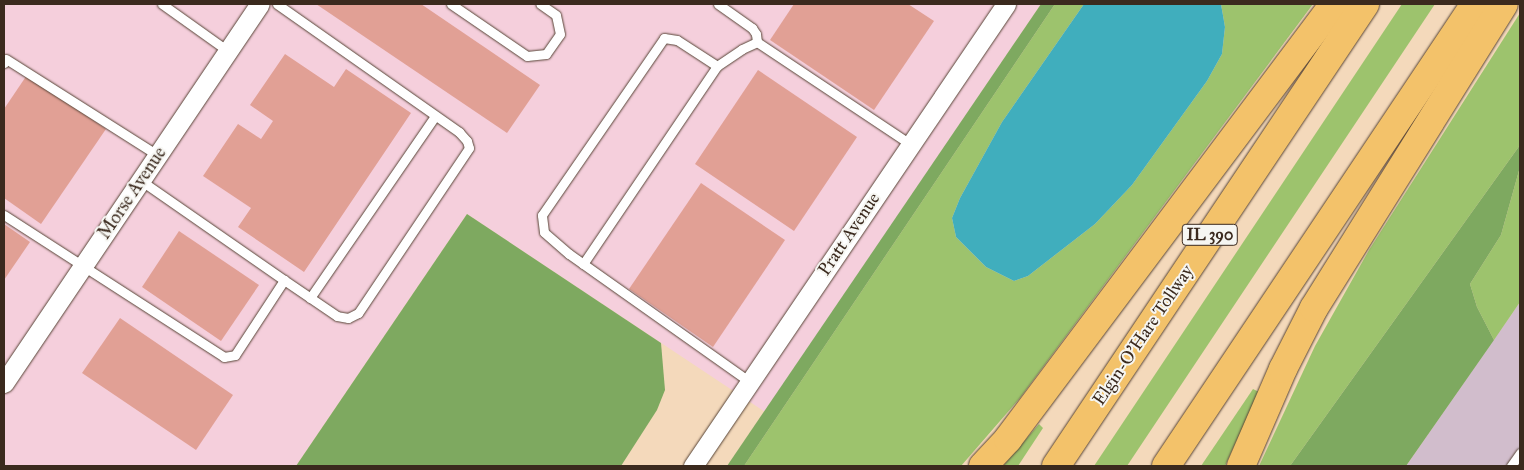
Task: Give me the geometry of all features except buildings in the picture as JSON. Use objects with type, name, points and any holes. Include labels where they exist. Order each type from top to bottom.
[{"type":"highway","points":[[983,466],[1008,439],[1334,4]]},
{"type":"highway","name":"Elgin-O'Hare Tollway","points":[[1056,466],[1364,4]]},
{"type":"highway","points":[[1166,466],[1475,4]]},
{"type":"highway","points":[[1241,466],[1283,369],[1314,308],[1504,4]]},
{"type":"street","name":"Morse Avenue","points":[[4,383],[260,4]]},
{"type":"street","name":"Pratt Avenue","points":[[693,466],[1006,4]]},
{"type":"lane","points":[[162,4],[228,51]]},
{"type":"lane","points":[[140,180],[337,316],[348,318],[358,313],[468,148],[467,141],[459,132],[277,4]]},
{"type":"lane","points":[[451,4],[527,56],[546,54],[560,34],[556,15],[540,4]]},
{"type":"lane","points":[[718,4],[752,28],[756,34],[757,42],[910,144]]},
{"type":"lane","points":[[717,66],[677,40],[664,38],[542,215],[544,232],[583,264],[750,382]]},
{"type":"lane","points":[[583,264],[717,66],[742,48],[757,42]]},
{"type":"lane","points":[[4,63],[6,59],[157,155]]},
{"type":"lane","points":[[310,298],[435,116]]},
{"type":"lane","points":[[4,215],[227,358],[235,355],[284,280]]},
{"type":"lane","points":[[1511,466],[1520,453]]},
{"type":"shaded area","points":[[4,4],[1041,4],[765,412],[467,214],[296,466],[4,466]]},
{"type":"shaded area","points":[[1520,302],[1520,466],[1406,466]]},
{"type":"green space","points":[[1041,4],[1055,4],[744,466],[727,466]]},
{"type":"green space","points":[[1055,4],[1084,4],[1002,122],[960,198],[952,218],[956,237],[986,267],[1014,281],[1028,276],[1095,224],[1132,185],[1207,81],[1222,54],[1225,27],[1221,4],[1313,4],[1020,398],[961,466],[744,466]]},
{"type":"green space","points":[[1402,4],[1435,4],[1127,466],[1094,466]]},
{"type":"green space","points":[[1520,13],[1520,145],[1290,466],[1259,466],[1315,346],[1369,250]]},
{"type":"green space","points":[[1520,145],[1520,167],[1501,235],[1470,284],[1477,307],[1494,340],[1406,466],[1290,466]]},
{"type":"green space","points":[[1520,167],[1520,302],[1494,340],[1477,307],[1470,284],[1501,235]]},
{"type":"green space","points":[[467,214],[661,343],[665,390],[657,410],[621,466],[296,466]]},
{"type":"green space","points":[[1253,389],[1259,392],[1225,466],[1201,466]]},
{"type":"green space","points":[[1039,424],[1043,428],[1018,466],[1003,466]]},
{"type":"water","points":[[1084,4],[1221,4],[1225,27],[1222,54],[1207,81],[1132,185],[1095,224],[1028,276],[1014,281],[986,267],[956,237],[952,218],[960,198],[1002,122]]}]
